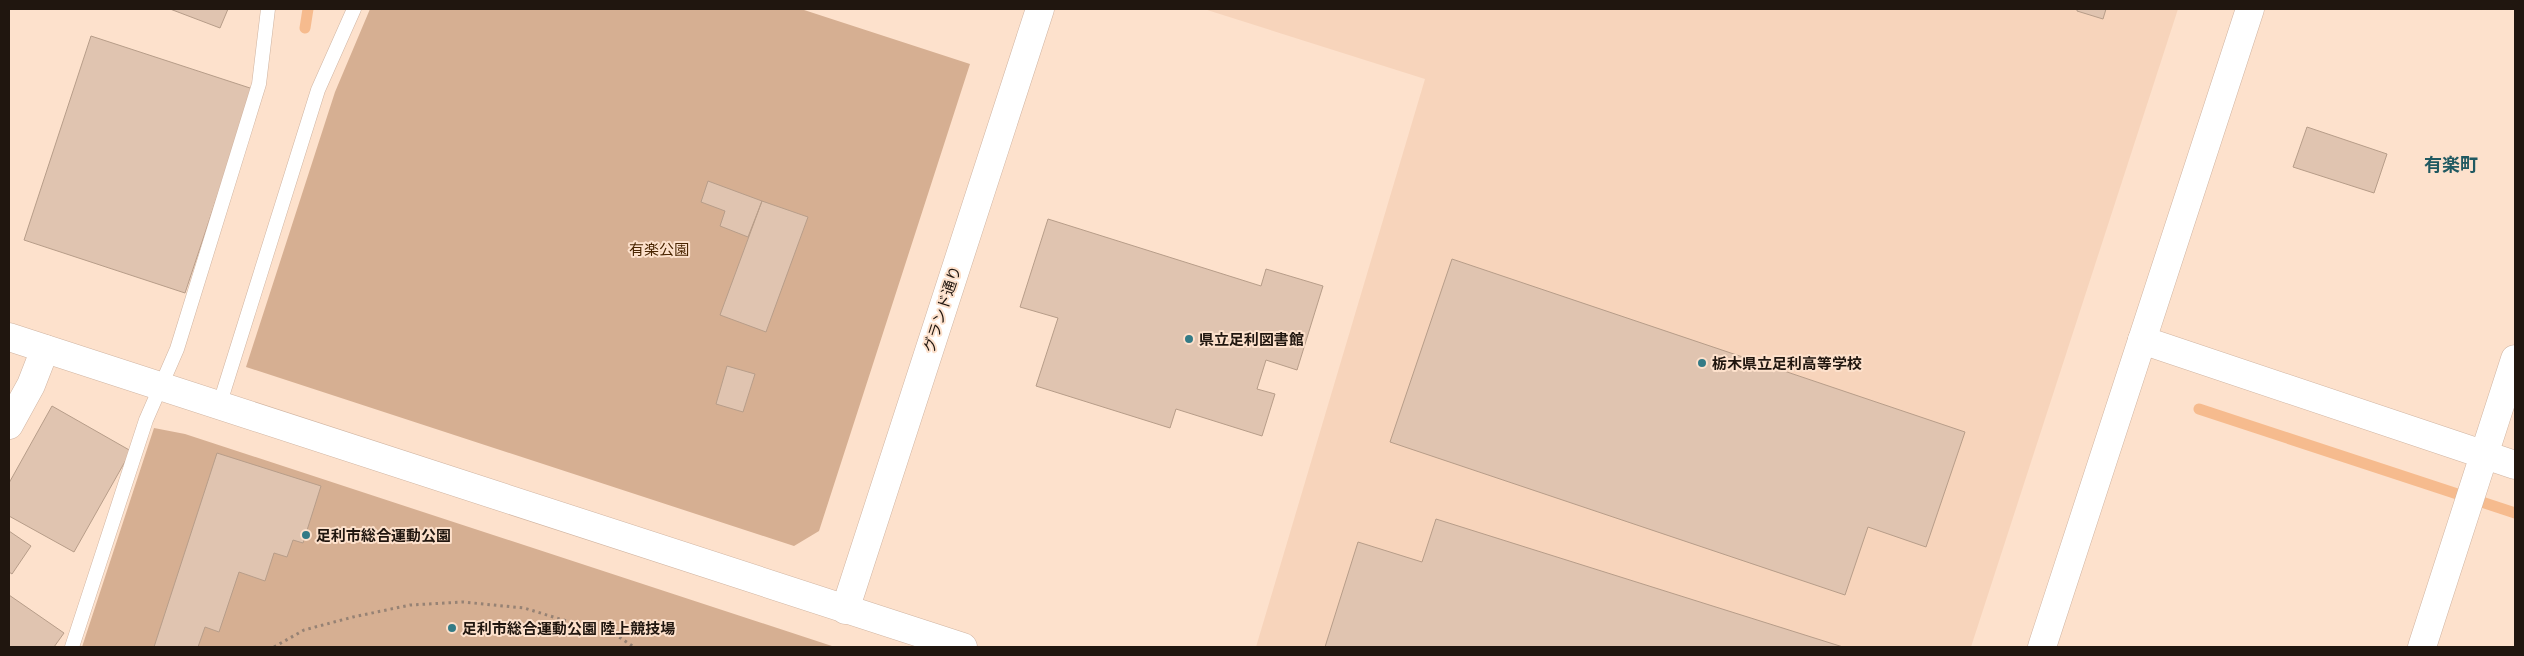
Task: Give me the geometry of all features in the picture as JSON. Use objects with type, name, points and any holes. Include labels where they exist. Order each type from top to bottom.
[{"type":"street","name":"グランド通り","points":[[846,610],[1040,9]]},
{"type":"street","points":[[2042,647],[2250,9]]},
{"type":"street","points":[[9,338],[963,647]]},
{"type":"street","points":[[2142,340],[2515,465]]},
{"type":"street","points":[[9,425],[31,385],[45,349]]},
{"type":"street","points":[[2422,647],[2515,359]]},
{"type":"lane","points":[[72,647],[146,420],[177,349],[259,84],[268,9]]},
{"type":"lane","points":[[219,406],[318,90],[354,9]]},
{"type":"path","points":[[274,647],[304,630],[353,617],[410,605],[463,602],[524,608],[619,637],[634,647]]},
{"type":"shaded area","name":"栃木県立足利高等学校","points":[[1204,9],[2178,9],[1971,647],[1256,647],[1425,79]]},
{"type":"green space","name":"有楽公園","points":[[370,9],[801,9],[970,64],[819,531],[794,546],[246,367],[335,92]]},
{"type":"green space","name":"足利市総合運動公園","points":[[154,428],[185,434],[835,647],[82,647]]},
{"type":"building","points":[[170,9],[228,9],[220,28]]},
{"type":"building","points":[[2077,9],[2106,9],[2103,19],[2077,11]]},
{"type":"building","points":[[91,36],[253,89],[185,293],[24,240]]},
{"type":"building","points":[[2307,127],[2387,154],[2374,193],[2293,167]]},
{"type":"building","points":[[708,181],[762,201],[748,237],[720,226],[725,211],[701,202]]},
{"type":"building","points":[[762,201],[808,217],[766,332],[720,315]]},
{"type":"building","points":[[1048,219],[1261,286],[1266,269],[1323,286],[1297,370],[1266,360],[1257,389],[1275,394],[1262,436],[1176,409],[1170,428],[1036,386],[1058,318],[1020,307]]},
{"type":"building","points":[[1452,259],[1965,432],[1926,547],[1868,527],[1845,595],[1390,442]]},
{"type":"building","points":[[727,366],[755,374],[743,412],[716,404]]},
{"type":"building","points":[[52,406],[131,451],[74,552],[9,516],[9,483]]},
{"type":"building","points":[[217,453],[321,486],[303,543],[293,540],[287,557],[274,553],[265,581],[239,572],[219,632],[205,627],[198,647],[154,647]]},
{"type":"building","points":[[1436,519],[1843,647],[1325,647],[1358,542],[1422,562]]},
{"type":"building","points":[[9,531],[31,546],[12,574],[9,572]]},
{"type":"building","points":[[9,595],[64,633],[54,647],[9,647]]},
{"type":"waterway","points":[[305,28],[308,9]]},
{"type":"waterway","points":[[2199,409],[2515,513]]},
{"type":"place","name":"県立足利図書館","points":[[1189,339]]},
{"type":"place","name":"栃木県立足利高等学校","points":[[1702,363]]},
{"type":"place","name":"足利市総合運動公園","points":[[306,535]]},
{"type":"place","name":"足利市総合運動公園 陸上競技場","points":[[452,628]]},
{"type":"district","name":"有楽町","points":[[2451,164]]}]
